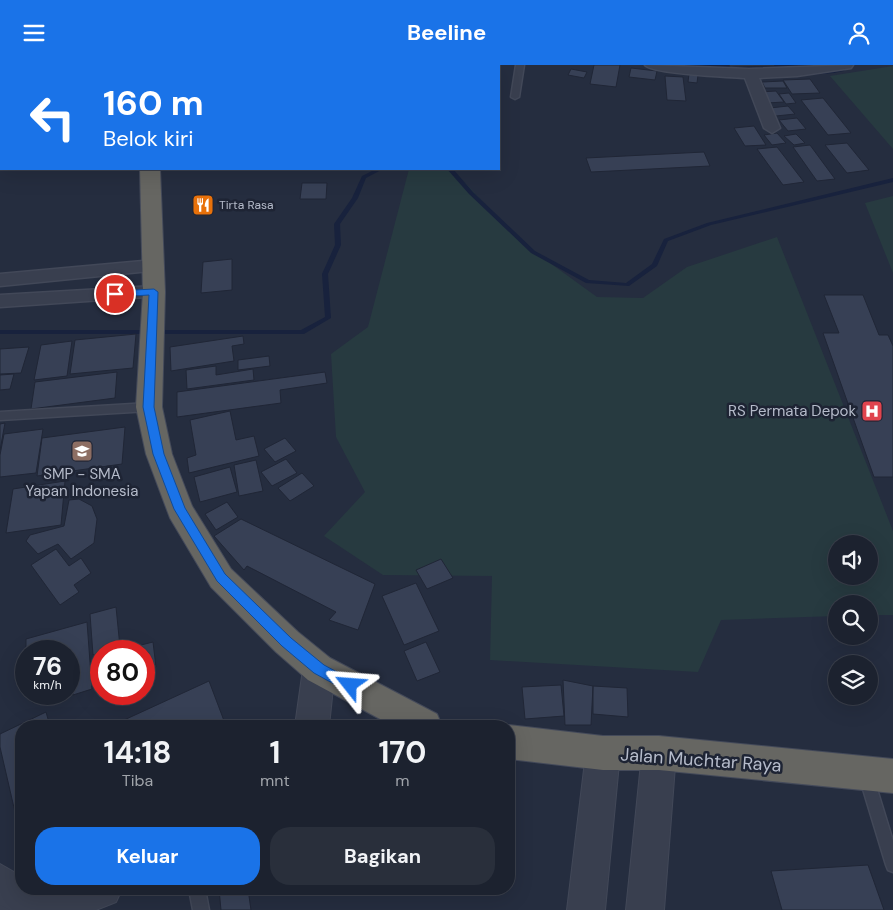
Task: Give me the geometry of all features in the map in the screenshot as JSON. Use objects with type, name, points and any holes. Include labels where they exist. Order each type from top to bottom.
[{"type":"highway","points":[[150,170],[154,266],[149,407],[159,454],[180,509],[221,578],[286,642],[319,669],[415,720]]},
{"type":"highway","name":"Jalan Muchtar Raya","points":[[515,743],[603,753],[659,753],[879,775]]},
{"type":"street","points":[[652,65],[750,75],[824,70],[846,65]]},
{"type":"street","points":[[750,75],[772,128]]},
{"type":"street","points":[[0,280],[154,266]]},
{"type":"street","points":[[0,301],[153,300]]},
{"type":"street","points":[[313,720],[319,669]]},
{"type":"street","points":[[586,910],[603,753]]},
{"type":"street","points":[[645,910],[659,753]]},
{"type":"street","points":[[4,896],[31,904],[57,907],[87,895]]},
{"type":"lane","points":[[515,97],[520,65]]},
{"type":"lane","points":[[0,416],[149,407]]},
{"type":"lane","points":[[879,775],[893,865]]},
{"type":"lane","points":[[198,895],[201,910]]},
{"type":"shaded area","points":[[893,66],[893,149],[830,76]]},
{"type":"shaded area","points":[[409,170],[453,170],[521,242],[597,297],[643,298],[687,267],[777,237],[893,531],[893,615],[878,615],[878,595],[828,595],[828,616],[721,620],[698,672],[490,660],[492,576],[383,575],[324,536],[365,492],[336,437],[331,354],[368,327]]},
{"type":"shaded area","points":[[893,196],[893,273],[865,203]]},
{"type":"building","points":[[594,65],[620,65],[616,87],[590,84]]},
{"type":"building","points":[[729,65],[774,65],[775,66],[730,67]]},
{"type":"building","points":[[631,68],[657,71],[655,80],[629,77]]},
{"type":"building","points":[[571,69],[587,72],[584,78],[568,75]]},
{"type":"building","points":[[689,74],[698,75],[697,83],[688,82]]},
{"type":"building","points":[[665,76],[683,77],[686,101],[667,100]]},
{"type":"building","points":[[810,79],[820,93],[792,94],[783,80]]},
{"type":"building","points":[[783,81],[787,88],[765,88],[762,82]]},
{"type":"building","points":[[776,91],[784,102],[767,103],[760,92]]},
{"type":"building","points":[[789,93],[796,103],[786,104],[779,94]]},
{"type":"building","points":[[823,98],[851,133],[828,135],[801,100]]},
{"type":"building","points":[[788,106],[795,114],[776,116],[770,108]]},
{"type":"building","points":[[797,118],[806,129],[788,131],[779,120]]},
{"type":"building","points":[[754,126],[766,145],[745,146],[734,128]]},
{"type":"building","points":[[777,133],[786,143],[772,145],[764,135]]},
{"type":"building","points":[[796,134],[805,143],[794,145],[784,136]]},
{"type":"building","points":[[847,143],[869,170],[847,173],[825,145]]},
{"type":"building","points":[[810,145],[835,179],[817,181],[793,147]]},
{"type":"building","points":[[777,147],[804,182],[783,185],[757,149]]},
{"type":"building","points":[[704,152],[710,166],[591,172],[586,158]]},
{"type":"building","points":[[302,183],[327,183],[326,199],[300,199]]},
{"type":"building","points":[[232,259],[232,290],[201,293],[203,262]]},
{"type":"building","name":"RS Permata Depok","points":[[824,295],[863,295],[879,335],[888,335],[893,346],[893,477],[874,477],[823,333],[839,333]]},
{"type":"building","points":[[136,334],[133,368],[70,374],[75,340]]},
{"type":"building","points":[[243,336],[244,344],[232,346],[234,361],[171,371],[170,347]]},
{"type":"building","points":[[72,341],[67,376],[34,380],[41,345]]},
{"type":"building","points":[[29,347],[21,373],[0,374],[0,349]]},
{"type":"building","points":[[269,356],[270,366],[238,370],[238,360]]},
{"type":"building","points":[[216,366],[216,375],[253,369],[254,380],[187,389],[186,370]]},
{"type":"building","points":[[117,372],[115,398],[31,409],[35,382]]},
{"type":"building","points":[[325,372],[327,383],[280,390],[281,403],[177,417],[177,392]]},
{"type":"building","points":[[14,374],[10,389],[0,390],[0,375]]},
{"type":"building","points":[[230,411],[236,440],[254,436],[259,456],[189,473],[187,458],[196,455],[190,420]]},
{"type":"building","points":[[5,423],[0,450],[0,424]]},
{"type":"building","name":"SMP - SMA Yapan Indonesia","points":[[125,427],[122,464],[37,476],[42,438]]},
{"type":"building","points":[[43,429],[36,473],[0,477],[0,455],[4,434]]},
{"type":"building","points":[[285,438],[296,451],[275,462],[264,449]]},
{"type":"building","points":[[286,459],[297,473],[272,486],[261,472]]},
{"type":"building","points":[[256,460],[263,491],[239,496],[234,465]]},
{"type":"building","points":[[230,467],[237,492],[200,502],[194,477]]},
{"type":"building","points":[[302,473],[314,486],[290,501],[278,488]]},
{"type":"building","points":[[65,481],[61,525],[6,533],[13,489]]},
{"type":"building","points":[[79,499],[92,506],[97,519],[94,543],[71,559],[58,544],[38,554],[26,541],[30,535],[64,526],[69,500]]},
{"type":"building","points":[[227,502],[238,517],[216,530],[205,514]]},
{"type":"building","points":[[241,519],[375,584],[358,630],[329,620],[336,612],[247,566],[244,570],[214,536]]},
{"type":"building","points":[[56,549],[69,566],[81,558],[91,573],[74,585],[79,592],[60,605],[31,565]]},
{"type":"building","points":[[441,559],[453,578],[427,589],[416,570]]},
{"type":"building","points":[[416,583],[439,631],[404,645],[382,596]]},
{"type":"building","points":[[116,607],[119,640],[92,640],[90,614]]},
{"type":"building","points":[[87,622],[90,690],[80,693],[80,640],[26,639]]},
{"type":"building","points":[[426,642],[440,672],[417,681],[404,651]]},
{"type":"building","points":[[563,680],[593,686],[591,725],[565,725]]},
{"type":"building","points":[[209,681],[224,720],[124,720]]},
{"type":"building","points":[[561,685],[564,716],[525,719],[522,687]]},
{"type":"building","points":[[593,686],[627,688],[628,717],[593,714]]},
{"type":"building","points":[[46,712],[48,720],[29,720]]},
{"type":"building","points":[[15,727],[15,812],[0,747],[0,734]]},
{"type":"building","points":[[868,865],[884,910],[782,910],[771,871]]},
{"type":"building","points":[[220,895],[249,895],[251,910],[221,910]]},
{"type":"waterway","points":[[686,65],[760,70],[834,65]]},
{"type":"waterway","points":[[0,332],[302,332],[328,318],[325,274],[338,245],[337,224],[355,198],[364,177],[378,170]]},
{"type":"waterway","points":[[451,170],[471,193],[533,252],[588,282],[627,285],[655,265],[666,240],[709,224],[893,180]]},
{"type":"place","name":"Tirta Rasa","points":[[203,205]]},
{"type":"place","name":"RS Permata Depok","points":[[872,411]]},
{"type":"place","name":"SMP - SMA Yapan Indonesia","points":[[82,451]]},
{"type":"route","points":[[115,294],[154,292],[149,407],[159,454],[180,509],[221,578],[286,642],[319,669],[350,685]]}]
